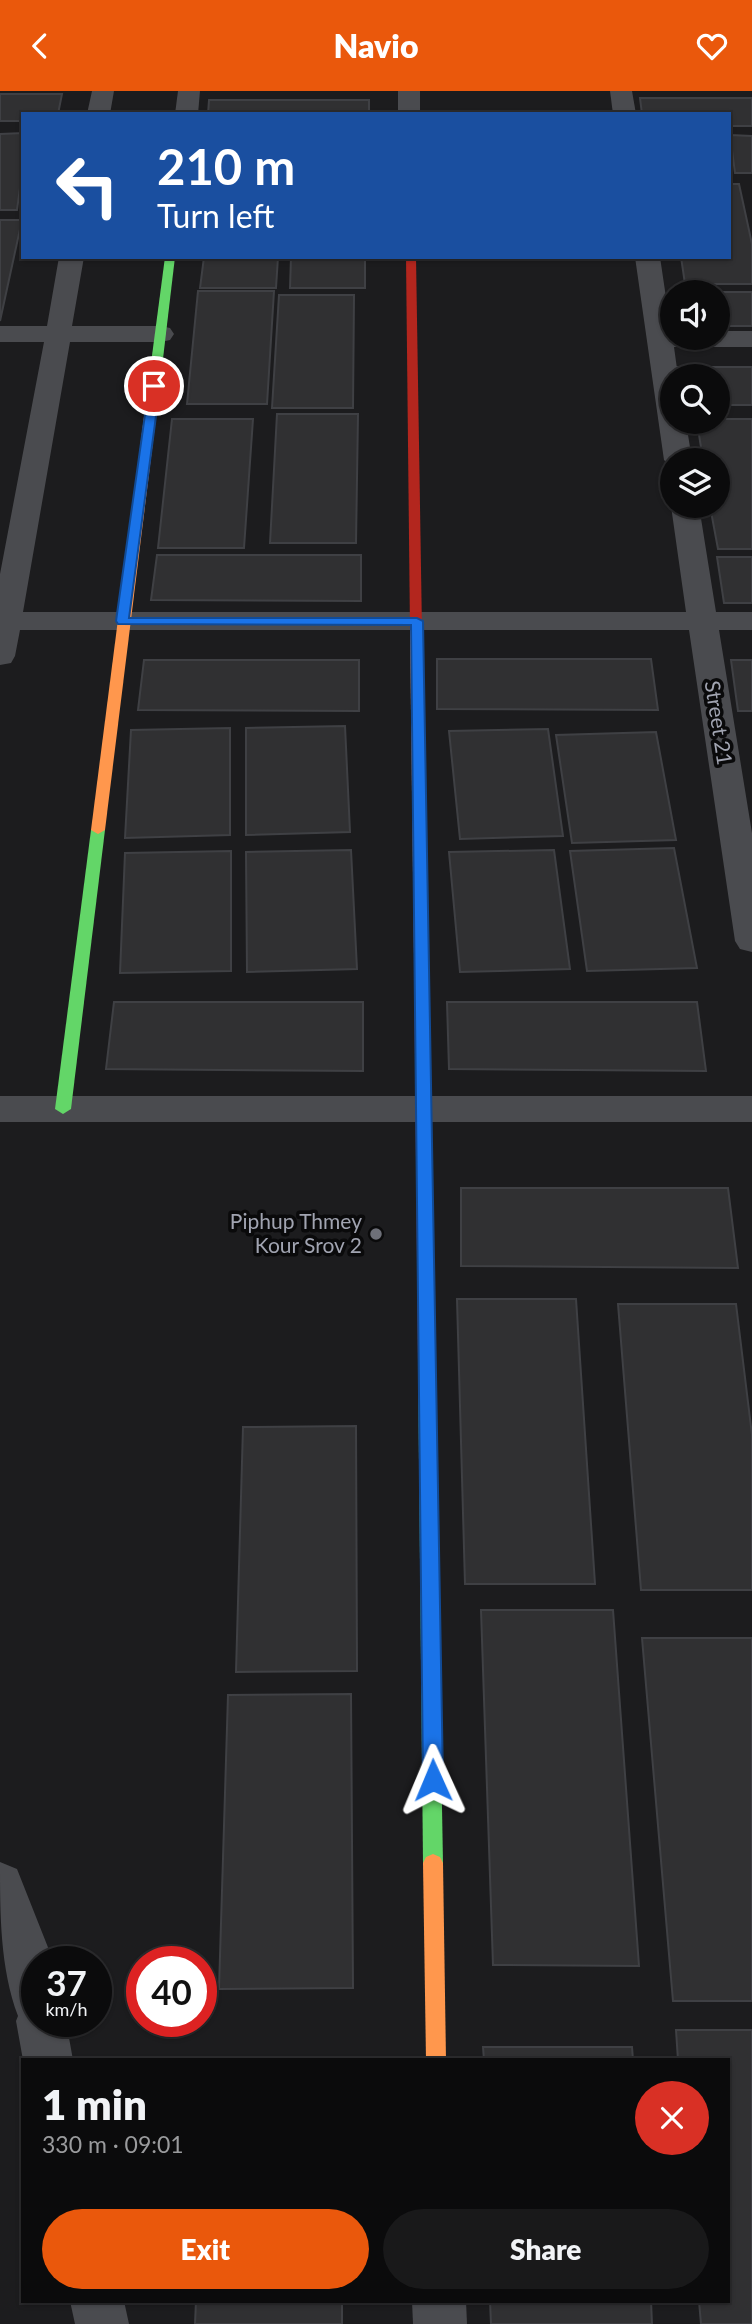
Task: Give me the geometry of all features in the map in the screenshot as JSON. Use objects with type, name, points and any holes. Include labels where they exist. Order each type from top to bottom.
[{"type":"street","points":[[98,112],[103,91]]},
{"type":"street","points":[[186,112],[189,91]]},
{"type":"street","points":[[409,91],[409,112]]},
{"type":"street","points":[[621,91],[625,112]]},
{"type":"street","points":[[0,656],[3,621],[72,259]]},
{"type":"street","points":[[63,1109],[170,259]]},
{"type":"street","points":[[411,259],[425,1109],[436,2058]]},
{"type":"street","points":[[647,259],[663,364]]},
{"type":"street","points":[[0,334],[161,334]]},
{"type":"street","points":[[659,339],[752,339]]},
{"type":"street","name":"Street 21","points":[[687,518],[752,940]]},
{"type":"street","points":[[3,621],[752,621]]},
{"type":"street","points":[[0,1109],[752,1109]]},
{"type":"street","points":[[0,1884],[23,1946]]},
{"type":"street","points":[[44,2037],[48,2058]]},
{"type":"street","points":[[97,2303],[102,2324]]},
{"type":"street","points":[[439,2303],[440,2324]]},
{"type":"shaded area","name":"Piphup Thmey Kour Srov 2","points":[[0,91],[752,91],[752,2324],[0,2324]]},
{"type":"building","points":[[0,94],[62,94],[58,112],[21,112],[21,121],[0,121]]},
{"type":"building","points":[[640,98],[752,98],[752,126],[731,126],[731,112],[642,112]]},
{"type":"building","points":[[209,100],[369,100],[369,112],[208,112]]},
{"type":"building","points":[[21,133],[21,181],[17,210],[0,210],[0,134]]},
{"type":"building","points":[[731,135],[752,136],[752,173],[735,173]]},
{"type":"building","points":[[731,184],[739,184],[752,244],[752,284],[730,284],[730,280],[684,280],[681,259],[731,259]]},
{"type":"building","points":[[0,220],[21,220],[21,225],[0,321]]},
{"type":"building","points":[[204,259],[278,259],[276,288],[200,288]]},
{"type":"building","points":[[291,259],[365,259],[365,288],[290,288]]},
{"type":"building","points":[[198,291],[274,291],[267,404],[187,404]]},
{"type":"building","points":[[730,292],[752,292],[752,326],[730,326]]},
{"type":"building","points":[[279,295],[354,295],[353,408],[272,408]]},
{"type":"building","points":[[730,367],[752,367],[752,405],[730,405]]},
{"type":"building","points":[[277,414],[358,414],[356,543],[270,543]]},
{"type":"building","points":[[172,419],[253,419],[244,548],[158,548]]},
{"type":"building","points":[[730,419],[752,419],[752,549],[718,549],[712,518],[730,518],[730,448],[701,448],[699,434],[730,434]]},
{"type":"building","points":[[157,555],[361,555],[361,601],[151,600]]},
{"type":"building","points":[[717,557],[752,557],[752,603],[724,603]]},
{"type":"building","points":[[437,659],[651,659],[658,710],[437,709]]},
{"type":"building","points":[[144,660],[359,660],[359,711],[138,710]]},
{"type":"building","points":[[731,660],[752,660],[752,711],[738,711]]},
{"type":"building","points":[[345,726],[350,832],[246,835],[246,728]]},
{"type":"building","points":[[230,728],[230,835],[125,838],[131,730]]},
{"type":"building","points":[[548,729],[563,836],[460,839],[449,731]]},
{"type":"building","points":[[656,732],[676,840],[572,843],[556,735]]},
{"type":"building","points":[[674,848],[697,968],[587,971],[570,851]]},
{"type":"building","points":[[351,850],[357,969],[247,972],[246,852]]},
{"type":"building","points":[[554,850],[570,969],[460,972],[449,852]]},
{"type":"building","points":[[231,851],[231,971],[120,973],[125,853]]},
{"type":"building","points":[[114,1002],[363,1002],[363,1071],[106,1069]]},
{"type":"building","points":[[447,1002],[697,1002],[706,1071],[449,1069]]},
{"type":"building","points":[[461,1188],[728,1188],[738,1268],[461,1266]]},
{"type":"building","points":[[457,1299],[576,1299],[595,1584],[465,1584]]},
{"type":"building","points":[[618,1304],[736,1304],[752,1435],[752,1590],[641,1590]]},
{"type":"building","points":[[356,1426],[357,1671],[236,1672],[243,1427]]},
{"type":"building","points":[[481,1610],[613,1610],[639,1966],[493,1965]]},
{"type":"building","points":[[642,1638],[752,1638],[752,2001],[673,2001]]},
{"type":"building","points":[[351,1694],[353,1988],[219,1989],[228,1695]]},
{"type":"building","points":[[676,2030],[752,2030],[752,2324],[701,2324],[699,2303],[730,2303],[730,2058],[678,2058]]},
{"type":"building","points":[[483,2047],[632,2047],[633,2058],[484,2058]]},
{"type":"building","points":[[196,2303],[342,2303],[342,2324],[195,2324]]},
{"type":"building","points":[[490,2303],[651,2303],[652,2324],[491,2324]]},
{"type":"traffic: fast","points":[[152,401],[170,259]]},
{"type":"traffic: fast","points":[[63,1109],[98,830]]},
{"type":"traffic: fast","points":[[426,1361],[433,1863]]},
{"type":"traffic: slow","points":[[98,830],[152,401]]},
{"type":"traffic: slow","points":[[416,630],[421,955]]},
{"type":"traffic: slow","points":[[433,1863],[436,2058]]},
{"type":"traffic: jam","points":[[411,259],[416,630]]},
{"type":"traffic: jam","points":[[421,955],[426,1361]]},
{"type":"place","name":"Piphup Thmey Kour Srov 2","points":[[376,1234]]},
{"type":"route","points":[[154,386],[123,621],[417,621],[433,1780]]}]
